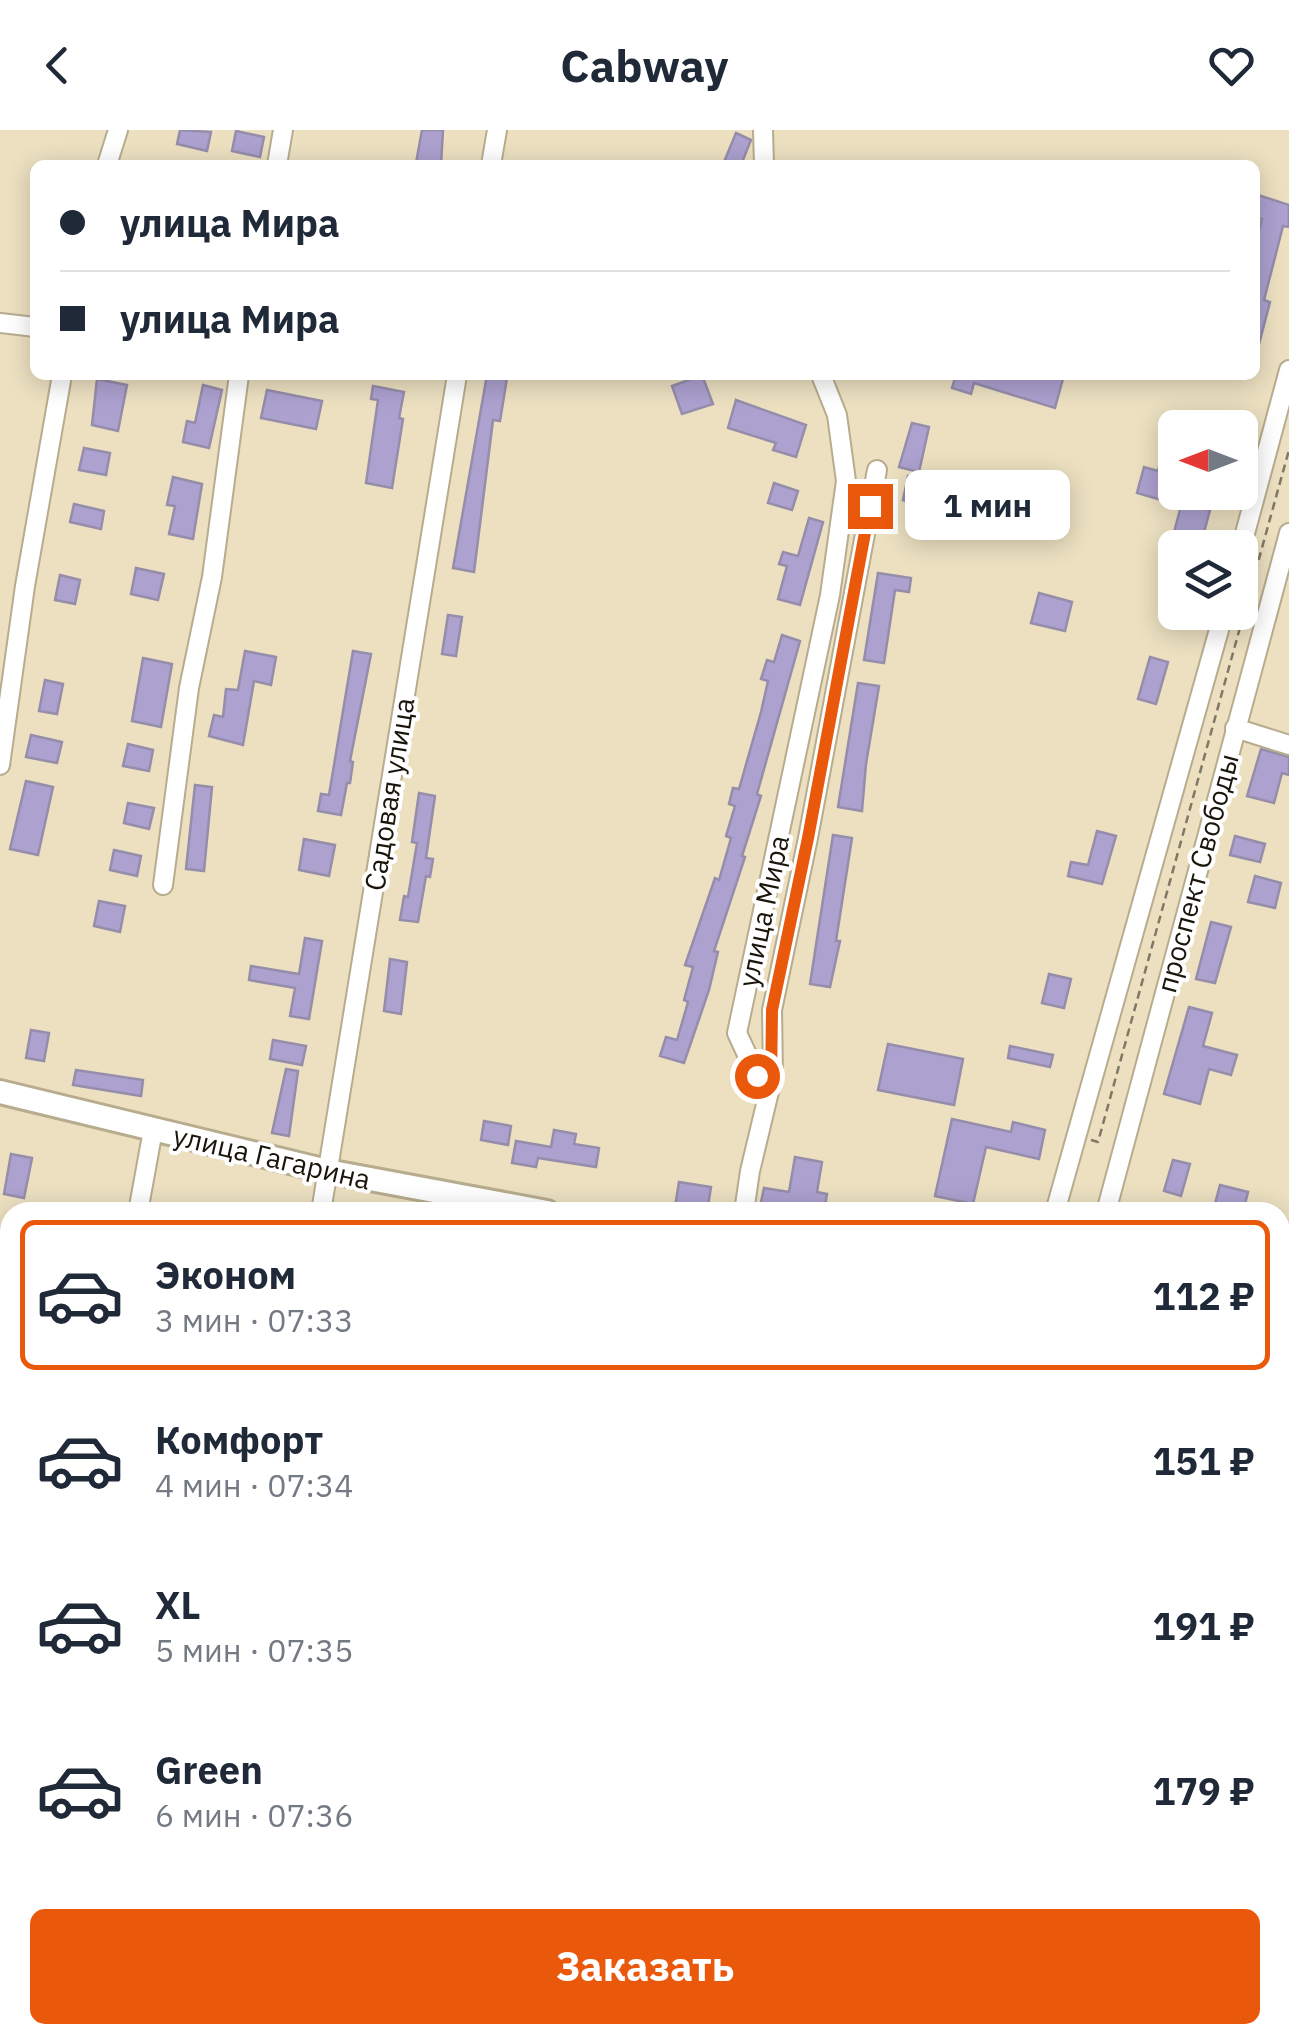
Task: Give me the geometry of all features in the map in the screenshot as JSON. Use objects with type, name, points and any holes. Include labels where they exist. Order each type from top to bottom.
[{"type":"main road","name":"улица Гагарина","points":[[0,1092],[327,1171],[493,1202]]},
{"type":"street","points":[[109,160],[118,130]]},
{"type":"street","points":[[278,160],[283,130]]},
{"type":"street","points":[[493,160],[497,130]]},
{"type":"street","points":[[763,130],[764,160]]},
{"type":"street","points":[[0,323],[30,326]]},
{"type":"street","points":[[1246,530],[1289,370]]},
{"type":"street","points":[[0,766],[25,586],[61,380]]},
{"type":"street","points":[[163,884],[189,688],[212,577],[238,380]]},
{"type":"street","name":"Садовая улица","points":[[323,1202],[456,380]]},
{"type":"street","name":"улица Мира","points":[[771,1084],[757,1076],[736,1034],[830,595],[846,481],[837,415],[823,380]]},
{"type":"street","name":"улица Мира","points":[[746,1202],[771,1084],[772,1010],[877,470]]},
{"type":"street","name":"проспект Свободы","points":[[1109,1202],[1289,533]]},
{"type":"street","name":"проспект Свободы","points":[[1058,1202],[1219,630]]},
{"type":"street","points":[[1235,728],[1289,745]]},
{"type":"street","points":[[140,1202],[153,1130]]},
{"type":"path","points":[[1075,1136],[1098,1142],[1289,450]]},
{"type":"building","points":[[180,130],[211,132],[207,151],[177,144]]},
{"type":"building","points":[[422,130],[443,130],[441,160],[417,160]]},
{"type":"building","points":[[236,131],[264,137],[260,157],[232,151]]},
{"type":"building","points":[[736,133],[751,140],[743,160],[725,160]]},
{"type":"building","points":[[1260,196],[1289,205],[1289,227],[1283,226],[1264,300],[1270,302],[1260,340],[1260,226]]},
{"type":"building","points":[[97,380],[127,385],[118,431],[92,425]]},
{"type":"building","points":[[486,380],[507,380],[500,421],[493,420],[474,572],[453,568]]},
{"type":"building","points":[[704,380],[713,404],[682,414],[672,386]]},
{"type":"building","points":[[954,380],[1063,380],[1055,408],[974,383],[971,394],[952,388]]},
{"type":"building","points":[[203,385],[222,390],[209,448],[183,442],[187,421],[195,423]]},
{"type":"building","points":[[373,386],[404,392],[392,488],[366,483],[378,400],[371,399]]},
{"type":"building","points":[[267,390],[322,401],[316,429],[261,418]]},
{"type":"building","points":[[736,400],[806,425],[796,457],[773,450],[776,443],[728,428]]},
{"type":"building","points":[[912,423],[929,427],[919,472],[899,467]]},
{"type":"building","points":[[84,448],[110,453],[106,475],[79,470]]},
{"type":"building","points":[[1144,467],[1158,471],[1158,499],[1137,493]]},
{"type":"building","points":[[908,476],[945,485],[940,509],[903,500]]},
{"type":"building","points":[[173,477],[202,484],[193,539],[169,534],[175,506],[167,505]]},
{"type":"building","points":[[774,483],[798,491],[792,510],[768,503]]},
{"type":"building","points":[[74,504],[104,511],[101,529],[70,522]]},
{"type":"building","points":[[1180,510],[1210,510],[1205,530],[1175,530]]},
{"type":"building","points":[[809,518],[823,522],[800,605],[778,599],[787,566],[779,564],[783,552],[798,556]]},
{"type":"building","points":[[136,568],[164,574],[158,600],[131,594]]},
{"type":"building","points":[[878,573],[911,578],[909,592],[895,590],[884,663],[864,660]]},
{"type":"building","points":[[60,575],[80,580],[75,604],[55,600]]},
{"type":"building","points":[[1039,593],[1072,602],[1065,631],[1031,623]]},
{"type":"building","points":[[448,615],[462,617],[456,656],[442,654]]},
{"type":"building","points":[[782,635],[800,641],[757,794],[761,796],[742,856],[745,857],[714,951],[718,952],[709,990],[684,1063],[660,1056],[666,1037],[677,1040],[693,967],[685,965],[715,878],[719,880],[731,838],[726,836],[735,806],[729,804],[733,788],[739,789],[768,681],[761,679],[767,660],[774,662]]},
{"type":"building","points":[[245,651],[276,657],[271,685],[254,681],[243,745],[209,736],[214,715],[223,717],[226,689],[238,690]]},
{"type":"building","points":[[353,651],[371,654],[341,815],[318,811],[321,794],[329,795]]},
{"type":"building","points":[[1150,657],[1168,662],[1156,704],[1138,699]]},
{"type":"building","points":[[143,658],[172,664],[161,727],[132,721]]},
{"type":"building","points":[[45,680],[63,684],[57,714],[39,711]]},
{"type":"building","points":[[858,683],[879,686],[862,811],[838,807]]},
{"type":"building","points":[[31,735],[62,742],[57,763],[26,757]]},
{"type":"building","points":[[128,744],[153,750],[149,771],[123,766]]},
{"type":"building","points":[[1261,749],[1289,757],[1289,775],[1282,773],[1274,803],[1247,796]]},
{"type":"building","points":[[26,781],[53,787],[38,855],[10,849]]},
{"type":"building","points":[[195,785],[212,787],[204,871],[186,869]]},
{"type":"building","points":[[419,793],[435,796],[426,858],[433,859],[418,922],[400,920],[417,843],[412,842]]},
{"type":"building","points":[[128,803],[154,808],[149,829],[124,823]]},
{"type":"building","points":[[1097,831],[1116,836],[1102,884],[1068,876],[1071,862],[1088,865]]},
{"type":"building","points":[[833,835],[852,838],[836,941],[840,941],[830,987],[810,984]]},
{"type":"building","points":[[1235,836],[1265,844],[1260,862],[1230,855]]},
{"type":"building","points":[[304,839],[335,845],[329,876],[299,870]]},
{"type":"building","points":[[114,850],[141,856],[137,876],[110,870]]},
{"type":"building","points":[[1255,876],[1281,883],[1275,908],[1248,902]]},
{"type":"building","points":[[99,901],[125,906],[120,932],[94,926]]},
{"type":"building","points":[[1211,922],[1231,927],[1215,983],[1196,979]]},
{"type":"building","points":[[305,938],[322,941],[309,1019],[290,1016],[295,988],[249,980],[251,966],[299,974]]},
{"type":"building","points":[[390,959],[407,962],[401,1014],[384,1011]]},
{"type":"building","points":[[1049,974],[1071,979],[1064,1008],[1042,1003]]},
{"type":"building","points":[[1189,1007],[1212,1013],[1203,1046],[1237,1055],[1231,1075],[1209,1069],[1200,1104],[1164,1094]]},
{"type":"building","points":[[31,1030],[49,1033],[44,1061],[26,1058]]},
{"type":"building","points":[[273,1040],[306,1046],[302,1065],[270,1059]]},
{"type":"building","points":[[888,1044],[963,1059],[954,1105],[878,1090]]},
{"type":"building","points":[[1010,1046],[1053,1055],[1050,1067],[1008,1058]]},
{"type":"building","points":[[286,1069],[298,1071],[289,1136],[272,1133]]},
{"type":"building","points":[[76,1070],[143,1080],[141,1096],[73,1085]]},
{"type":"building","points":[[952,1119],[1011,1132],[1013,1122],[1045,1130],[1039,1159],[986,1147],[973,1202],[935,1196]]},
{"type":"building","points":[[484,1121],[511,1126],[508,1145],[481,1140]]},
{"type":"building","points":[[554,1130],[576,1134],[574,1144],[599,1148],[596,1167],[538,1158],[536,1167],[512,1163],[516,1141],[551,1147]]},
{"type":"building","points":[[11,1154],[32,1158],[24,1198],[4,1194]]},
{"type":"building","points":[[795,1157],[822,1162],[817,1192],[827,1194],[826,1202],[761,1202],[764,1188],[789,1192]]},
{"type":"building","points":[[1173,1160],[1190,1164],[1181,1196],[1164,1191]]},
{"type":"building","points":[[679,1182],[711,1187],[709,1202],[676,1202]]},
{"type":"building","points":[[1220,1185],[1248,1192],[1246,1202],[1216,1202]]},
{"type":"route","points":[[757,1076],[771,1084],[772,1010],[870,506]]}]
